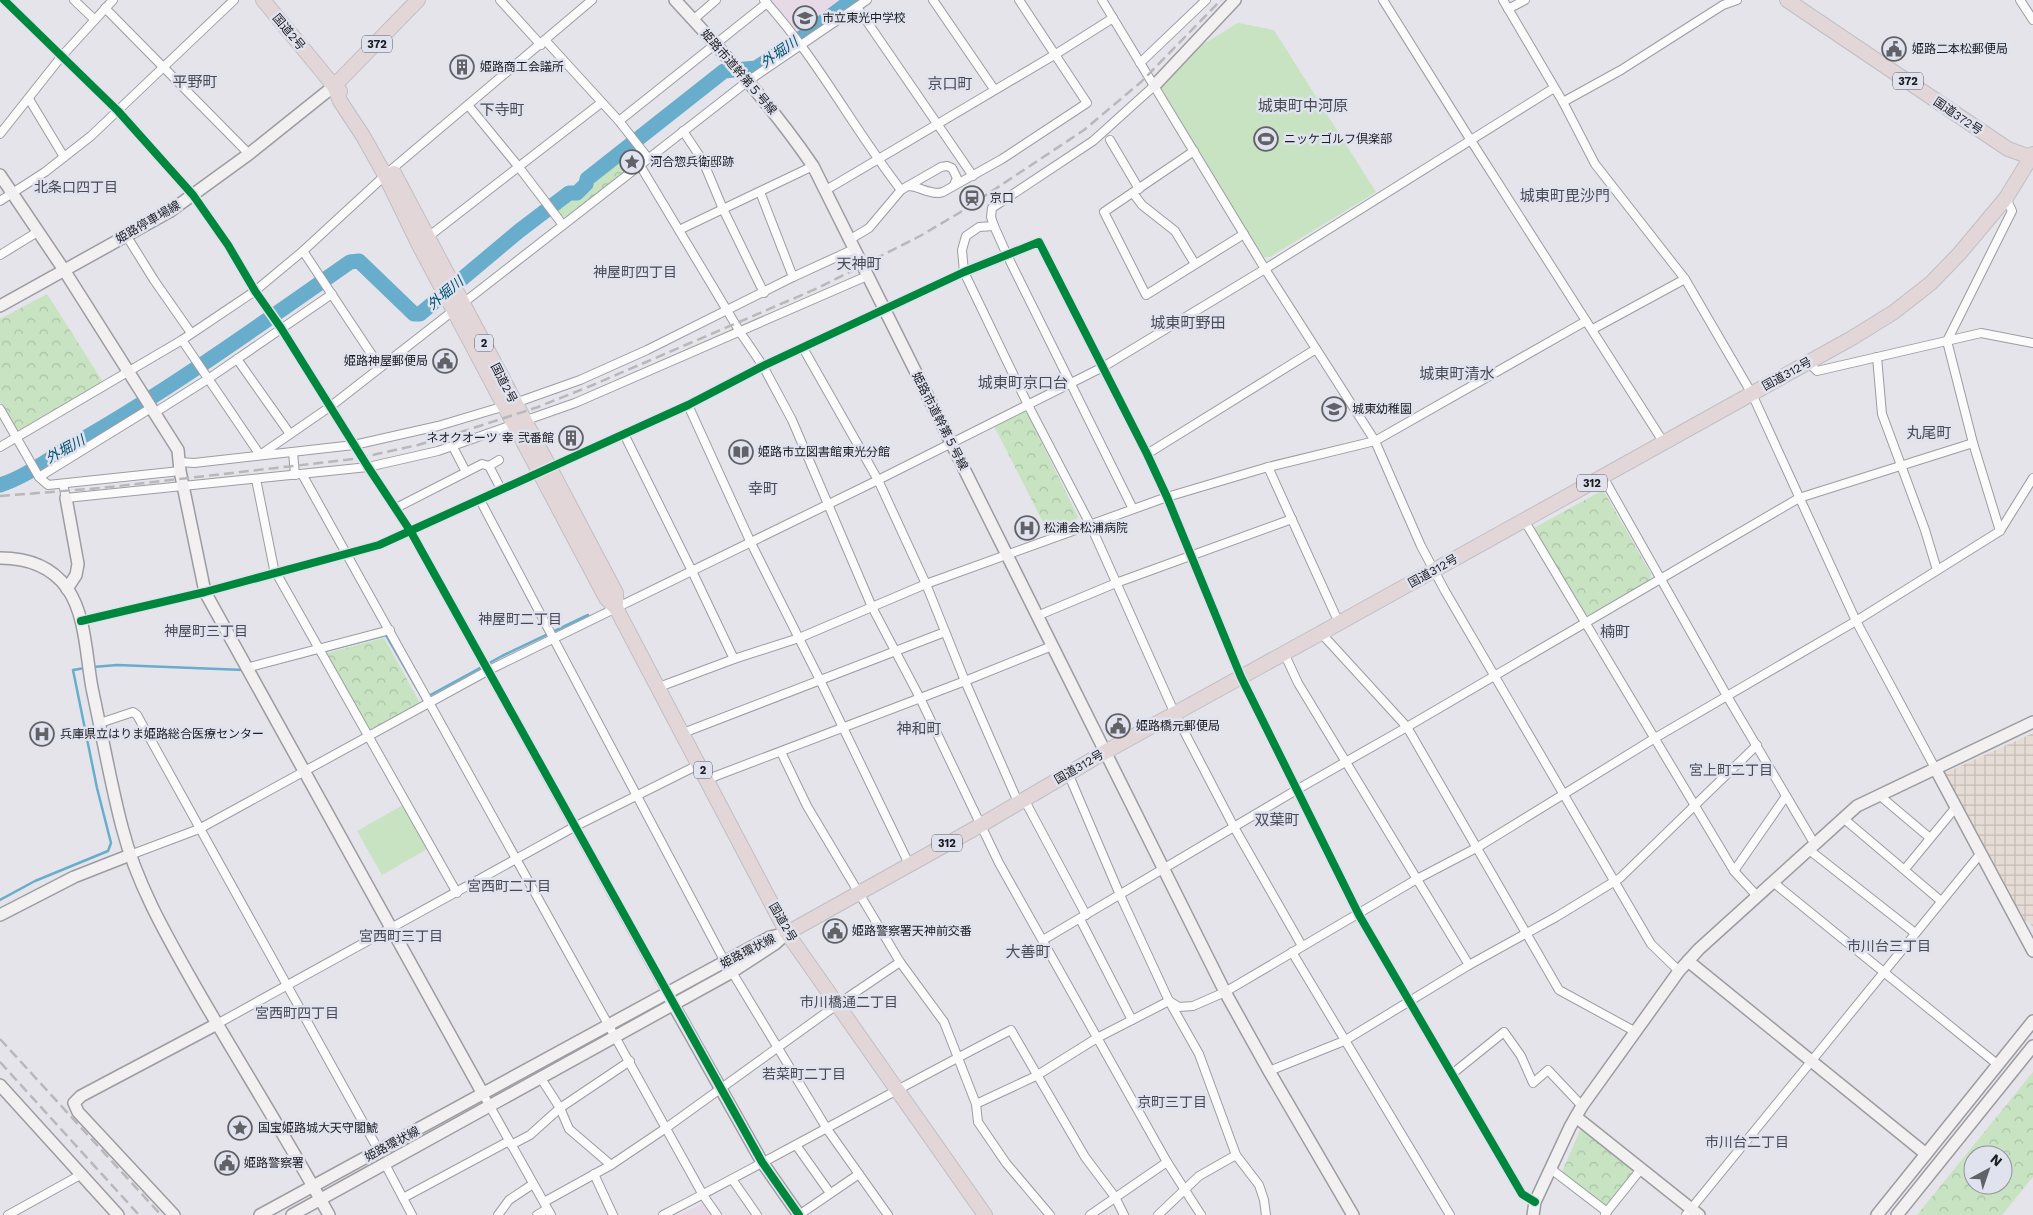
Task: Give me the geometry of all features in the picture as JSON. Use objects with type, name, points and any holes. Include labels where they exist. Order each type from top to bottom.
[{"type":"highway","name":"国道2号","points":[[263,0],[334,86],[349,98],[519,424],[616,593],[616,608],[708,778],[788,933],[985,1215]]},
{"type":"highway","name":"372","points":[[334,86],[418,0]]},
{"type":"highway","name":"国道372号","points":[[1787,0],[2008,149],[2032,156]]},
{"type":"highway","name":"国道312号","points":[[788,933],[1105,752],[1340,624],[1852,338],[1894,312],[1931,284],[1960,253],[2006,198],[2032,156]]},
{"type":"highway","name":"国道2号","points":[[388,172],[428,237],[459,307]]},
{"type":"street","points":[[4,0],[118,112],[193,195],[228,245],[411,532],[762,1162],[799,1215],[859,1174]]},
{"type":"street","points":[[74,0],[94,19]]},
{"type":"street","points":[[0,134],[61,57],[113,0]]},
{"type":"street","points":[[0,201],[91,136],[234,0]]},
{"type":"street","points":[[500,0],[619,121],[648,158]]},
{"type":"street","points":[[0,447],[182,340],[256,291],[303,251],[388,172],[592,0]]},
{"type":"street","name":"姫路市道幹第５号線","points":[[675,0],[779,118],[813,166],[1225,992],[1354,1215]]},
{"type":"street","points":[[693,20],[716,0]]},
{"type":"street","points":[[260,455],[331,406],[563,225],[641,167],[648,158],[748,81],[867,0]]},
{"type":"street","points":[[933,0],[994,89]]},
{"type":"street","points":[[904,188],[918,186],[937,194],[1002,159],[1087,103],[1019,0]]},
{"type":"street","points":[[1102,0],[1265,269],[1375,441],[1421,546],[1493,676],[1651,944],[1679,971]]},
{"type":"street","points":[[1140,63],[1206,0]]},
{"type":"street","points":[[1132,509],[1007,255],[991,217],[992,208],[1093,141],[1154,86],[1235,0]]},
{"type":"street","points":[[1383,0],[1470,140],[1664,443]]},
{"type":"street","points":[[1503,0],[1563,102],[1595,164],[1685,279],[1752,394],[1856,621],[2033,951]]},
{"type":"street","points":[[1508,9],[1525,0]]},
{"type":"street","points":[[1563,102],[1621,70],[1723,5],[1737,0]]},
{"type":"street","points":[[2020,0],[2033,20]]},
{"type":"street","points":[[619,121],[716,45],[766,2],[802,46],[878,160],[904,188]]},
{"type":"street","points":[[857,7],[973,176]]},
{"type":"street","points":[[105,8],[248,154]]},
{"type":"street","points":[[826,190],[1056,54],[1113,18]]},
{"type":"street","name":"姫路停車場線","points":[[0,306],[169,212],[248,154],[334,86]]},
{"type":"street","points":[[0,915],[74,877],[199,829],[489,670],[951,444],[1102,367],[1265,269],[1554,88]]},
{"type":"street","points":[[29,99],[64,157]]},
{"type":"street","points":[[428,237],[601,102]]},
{"type":"street","points":[[468,105],[563,225]]},
{"type":"street","points":[[683,131],[703,161],[723,209],[764,293]]},
{"type":"street","points":[[1110,140],[1142,205],[1175,231],[1195,264]]},
{"type":"street","points":[[1194,151],[1104,212],[1146,295],[1244,234]]},
{"type":"street","points":[[679,230],[813,166]]},
{"type":"street","points":[[0,409],[39,477],[48,485],[194,463],[354,445],[438,426],[509,405],[580,380],[764,293],[852,244],[870,228],[904,188],[944,166],[949,166],[955,171],[957,178],[954,185]]},
{"type":"street","points":[[641,167],[740,332],[763,366],[792,420],[872,607],[920,698],[999,863],[1167,1162],[1201,1215]]},
{"type":"street","points":[[0,175],[39,231],[178,450],[183,487],[205,592],[547,1209]]},
{"type":"street","points":[[760,192],[793,277]]},
{"type":"street","points":[[2000,531],[1973,443],[1947,341],[2012,211],[2006,198]]},
{"type":"street","points":[[994,226],[979,227],[966,236],[962,250],[964,272],[1028,405],[1090,524],[1175,714],[1234,827],[1302,946]]},
{"type":"street","points":[[0,256],[39,231]]},
{"type":"street","points":[[126,235],[191,334]]},
{"type":"street","points":[[81,621],[205,592],[380,545],[688,405],[763,366],[964,272],[1038,242],[1147,454],[1167,497],[1241,678],[1298,789],[1359,915],[1522,1194],[1535,1202]]},
{"type":"street","points":[[303,251],[380,367]]},
{"type":"street","points":[[66,498],[368,467],[453,446],[575,404],[657,366],[867,276]]},
{"type":"street","points":[[1593,330],[1685,279]]},
{"type":"street","points":[[39,477],[208,379],[332,294]]},
{"type":"street","points":[[659,687],[734,659],[799,638],[926,584],[1132,509],[1268,467],[1375,441],[1586,321]]},
{"type":"street","points":[[1808,362],[1817,371],[1981,333],[2033,343]]},
{"type":"street","points":[[182,340],[260,455]]},
{"type":"street","points":[[803,348],[878,480],[926,584],[965,681],[1021,801],[1083,917],[1132,1020]]},
{"type":"street","points":[[1147,454],[1316,349]]},
{"type":"street","points":[[1877,357],[1882,414],[1925,530],[1937,570]]},
{"type":"street","points":[[238,359],[290,434]]},
{"type":"street","points":[[688,405],[750,543],[820,680],[908,864]]},
{"type":"street","points":[[624,434],[734,659]]},
{"type":"street","points":[[1043,940],[1585,621],[1799,498],[1973,443]]},
{"type":"street","points":[[453,446],[466,472]]},
{"type":"street","points":[[293,452],[299,474],[390,630],[703,1195],[717,1215]]},
{"type":"street","points":[[396,508],[482,464],[489,466],[499,460]]},
{"type":"street","points":[[489,466],[500,489]]},
{"type":"street","points":[[1268,467],[1340,624]]},
{"type":"street","points":[[1603,477],[1786,796],[1811,846],[1915,934]]},
{"type":"street","points":[[1169,1002],[1179,1007],[1193,1006],[1225,992],[1302,946],[1359,915],[1417,879],[1478,847],[1656,738],[1856,621],[2000,531],[2033,478]]},
{"type":"street","points":[[256,479],[274,569],[457,893]]},
{"type":"street","points":[[64,484],[78,564],[76,575],[67,589]]},
{"type":"street","points":[[480,500],[636,797],[728,967],[827,1129],[888,1215]]},
{"type":"street","points":[[1037,616],[1116,583],[1292,519]]},
{"type":"street","points":[[1524,520],[1734,871],[1756,896]]},
{"type":"street","points":[[0,558],[31,561],[56,577],[67,589],[81,621],[100,723],[121,823],[130,855],[148,898],[181,962],[262,1097],[329,1215]]},
{"type":"street","points":[[246,668],[390,630]]},
{"type":"street","points":[[683,733],[945,632]]},
{"type":"street","points":[[1321,633],[1407,727],[1559,990],[1636,1032]]},
{"type":"street","points":[[708,778],[781,752],[1052,646]]},
{"type":"street","points":[[1284,653],[1298,684],[1469,965]]},
{"type":"street","points":[[100,723],[133,712],[137,715],[378,1152]]},
{"type":"street","points":[[1533,1215],[1535,1202],[1582,1106],[1688,961],[1756,896],[1774,882],[1856,806],[2033,722]]},
{"type":"street","points":[[1269,1071],[1344,1040],[1469,965],[1615,882],[1757,745]]},
{"type":"street","points":[[781,752],[807,806],[900,962],[944,1022],[976,1104],[978,1122],[1012,1170],[1050,1215]]},
{"type":"street","points":[[174,1215],[78,1112],[74,1103],[81,1096],[288,986],[574,827],[700,764]]},
{"type":"street","points":[[1068,773],[1120,895],[1169,1002],[1199,1054],[1236,1155],[1259,1185],[1266,1215]]},
{"type":"street","points":[[1879,795],[1930,838]]},
{"type":"street","points":[[1734,871],[1786,796]]},
{"type":"street","points":[[1905,869],[1956,807]]},
{"type":"street","points":[[1842,818],[1941,901]]},
{"type":"street","points":[[1576,1117],[1692,1213],[1812,1061],[1981,853]]},
{"type":"street","points":[[1774,882],[1997,1064]]},
{"type":"street","name":"姫路環状線","points":[[292,1215],[540,1077],[612,1031],[728,967],[770,937],[788,933]]},
{"type":"street","points":[[1292,952],[1450,1215]]},
{"type":"street","points":[[1688,961],[1926,1154]]},
{"type":"street","points":[[537,1215],[594,1174],[611,1165],[666,1128],[838,1004],[900,962]]},
{"type":"street","points":[[976,1104],[1036,1076],[1097,1038],[1169,1002]]},
{"type":"street","points":[[1876,1215],[2033,1021]]},
{"type":"street","points":[[663,1215],[1011,1030],[1084,1157],[1114,1197],[1124,1215]]},
{"type":"street","name":"姫路環状線","points":[[260,1215],[483,1094],[612,1031]]},
{"type":"street","points":[[1452,1074],[1504,1032],[1521,1056],[1533,1083],[1548,1070],[1582,1106]]},
{"type":"street","points":[[1896,1215],[2033,1046]]},
{"type":"street","points":[[403,1198],[510,1143],[530,1135],[560,1108],[630,1061]]},
{"type":"street","points":[[540,1077],[560,1108],[569,1129],[611,1165]]},
{"type":"street","points":[[0,1085],[82,1174],[115,1214]]},
{"type":"street","points":[[796,1145],[830,1193]]},
{"type":"street","points":[[1158,1215],[1199,1176],[1236,1155]]},
{"type":"street","points":[[1090,1215],[1167,1162]]},
{"type":"street","points":[[385,1164],[412,1215]]},
{"type":"street","points":[[1551,1169],[1605,1213],[1641,1169]]},
{"type":"street","points":[[8,1215],[82,1174]]},
{"type":"street","points":[[594,1174],[613,1215]]},
{"type":"street","points":[[732,1179],[758,1215]]},
{"type":"street","points":[[498,1215],[509,1200],[533,1184]]},
{"type":"shaded area","name":"市立東光中学校","points":[[770,0],[847,0],[801,35]]},
{"type":"shaded area","points":[[2033,733],[2033,928],[2030,923],[2021,919],[1943,774]]},
{"type":"shaded area","points":[[704,1203],[712,1215],[679,1215]]},
{"type":"green space","name":"ニッケゴルフ倶楽部","points":[[1238,23],[1274,30],[1376,192],[1270,257],[1264,257],[1157,87],[1197,48]]},
{"type":"green space","points":[[629,140],[639,153],[638,162],[567,217],[561,216],[551,204]]},
{"type":"green space","points":[[47,294],[103,382],[22,431],[15,430],[0,402],[0,319]]},
{"type":"green space","points":[[1022,411],[1027,413],[1078,517],[1074,522],[1048,532],[993,424]]},
{"type":"green space","points":[[1603,490],[1651,574],[1650,580],[1588,615],[1584,613],[1534,528]]},
{"type":"green space","points":[[384,638],[420,703],[368,731],[327,653]]},
{"type":"green space","points":[[403,805],[427,849],[382,875],[357,831]]},
{"type":"green space","points":[[2033,1072],[2033,1177],[2002,1215],[1917,1215],[1963,1158],[1963,1195],[2013,1195],[2013,1145],[1974,1145]]},
{"type":"green space","points":[[1584,1128],[1632,1168],[1633,1173],[1608,1203],[1603,1205],[1562,1172],[1580,1130]]},
{"type":"waterway","name":"外堀川","points":[[0,485],[30,471],[146,401],[215,356],[350,262],[359,261],[414,314],[420,314],[519,231],[569,193],[577,193],[586,184],[587,179],[724,71],[756,68],[804,36],[852,0]]},
{"type":"waterway","points":[[255,669],[386,635],[423,699],[502,656],[588,615]]},
{"type":"waterway","points":[[93,667],[117,665],[244,670]]},
{"type":"waterway","points":[[0,900],[35,881],[108,851],[111,843],[97,788],[73,670],[85,668]]},
{"type":"railway","points":[[0,496],[101,488],[354,459],[418,445],[461,432],[538,407],[588,387],[818,288],[920,236],[959,213],[1084,130],[1141,82],[1221,0]]},
{"type":"railway","points":[[0,1039],[161,1215]]},
{"type":"railway","points":[[0,1062],[139,1215]]},
{"type":"cycle path","points":[[4,0],[118,111],[193,195],[228,245],[255,291],[281,328],[411,532],[762,1162],[799,1215]]},
{"type":"cycle path","points":[[81,621],[205,592],[379,545],[688,405],[763,366],[964,272],[1039,242],[1147,454],[1167,497],[1241,677],[1359,915],[1522,1194],[1535,1202]]},
{"type":"place","name":"市立東光中学校","points":[[805,18]]},
{"type":"place","name":"姫路二本松郵便局","points":[[1894,49]]},
{"type":"place","name":"姫路商工会議所","points":[[462,67]]},
{"type":"place","name":"ニッケゴルフ倶楽部","points":[[1266,139]]},
{"type":"place","name":"河合惣兵衛邸跡","points":[[632,162]]},
{"type":"place","name":"京口","points":[[972,198]]},
{"type":"place","name":"姫路神屋郵便局","points":[[445,361]]},
{"type":"place","name":"城東幼稚園","points":[[1334,409]]},
{"type":"place","name":"ネオクオーツ 幸 弐番館","points":[[571,438]]},
{"type":"place","name":"姫路市立図書館東光分館","points":[[741,452]]},
{"type":"place","name":"松浦会松浦病院","points":[[1027,528]]},
{"type":"place","name":"姫路橋元郵便局","points":[[1118,726]]},
{"type":"place","name":"兵庫県立はりま姫路総合医療センター","points":[[42,734]]},
{"type":"place","name":"姫路警察署天神前交番","points":[[835,931]]},
{"type":"place","name":"国宝姫路城大天守閣鯱","points":[[240,1128]]},
{"type":"place","name":"姫路警察署","points":[[227,1163]]},
{"type":"district","name":"平野町","points":[[195,82]]},
{"type":"district","name":"京口町","points":[[950,84]]},
{"type":"district","name":"城東町中河原","points":[[1303,106]]},
{"type":"district","name":"下寺町","points":[[502,110]]},
{"type":"district","name":"北条口四丁目","points":[[76,187]]},
{"type":"district","name":"城東町毘沙門","points":[[1565,196]]},
{"type":"district","name":"天神町","points":[[859,264]]},
{"type":"district","name":"神屋町四丁目","points":[[635,272]]},
{"type":"district","name":"城東町野田","points":[[1188,323]]},
{"type":"district","name":"城東町清水","points":[[1457,374]]},
{"type":"district","name":"城東町京口台","points":[[1023,383]]},
{"type":"district","name":"丸尾町","points":[[1929,433]]},
{"type":"district","name":"幸町","points":[[763,489]]},
{"type":"district","name":"神屋町二丁目","points":[[520,619]]},
{"type":"district","name":"神屋町三丁目","points":[[206,631]]},
{"type":"district","name":"楠町","points":[[1615,632]]},
{"type":"district","name":"神和町","points":[[919,729]]},
{"type":"district","name":"宮上町二丁目","points":[[1731,770]]},
{"type":"district","name":"双葉町","points":[[1277,820]]},
{"type":"district","name":"宮西町二丁目","points":[[509,886]]},
{"type":"district","name":"宮西町三丁目","points":[[401,936]]},
{"type":"district","name":"市川台三丁目","points":[[1889,946]]},
{"type":"district","name":"大善町","points":[[1028,952]]},
{"type":"district","name":"市川橋通二丁目","points":[[849,1002]]},
{"type":"district","name":"宮西町四丁目","points":[[297,1013]]},
{"type":"district","name":"若菜町二丁目","points":[[804,1074]]},
{"type":"district","name":"京町三丁目","points":[[1172,1102]]},
{"type":"district","name":"市川台二丁目","points":[[1747,1142]]}]
